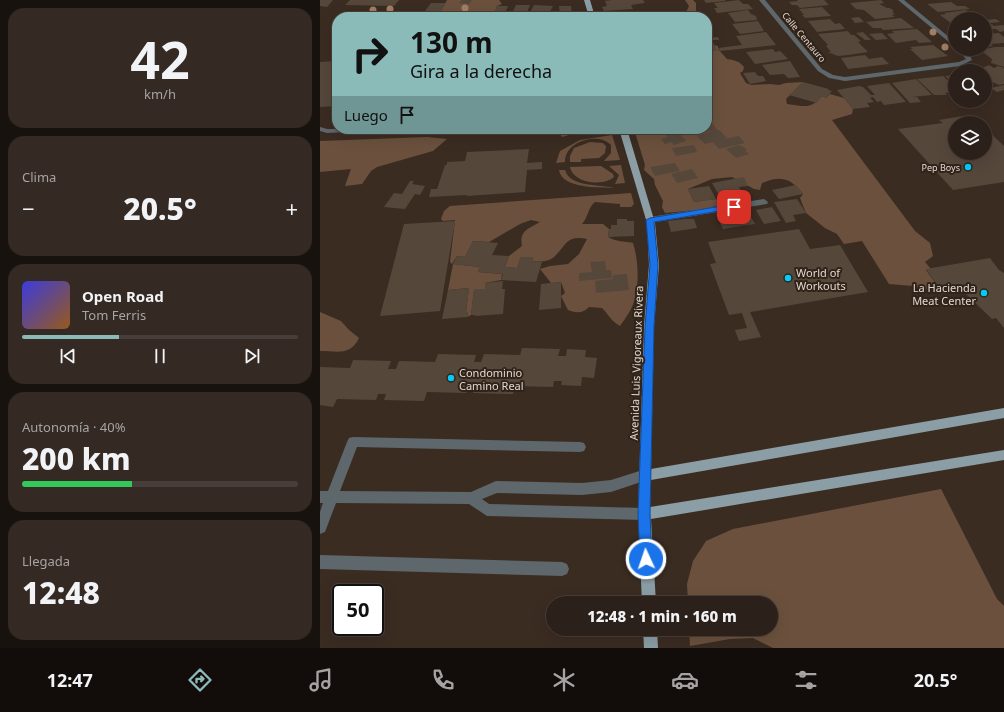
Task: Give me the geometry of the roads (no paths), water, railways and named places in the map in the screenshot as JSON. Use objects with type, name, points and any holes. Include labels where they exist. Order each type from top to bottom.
[{"type":"main road","points":[[587,0],[591,12]]},
{"type":"main road","name":"Avenida Luis Vigoreaux Rivera","points":[[625,134],[650,220],[654,265],[649,326],[644,514],[649,596]]},
{"type":"main road","points":[[646,475],[1004,413]]},
{"type":"main road","points":[[644,514],[1004,455]]},
{"type":"main road","points":[[650,636],[651,648]]},
{"type":"street","name":"Calle Centauro","points":[[762,0],[820,70],[831,77],[845,79],[960,64],[968,60],[967,56]]},
{"type":"street","points":[[901,0],[948,39]]},
{"type":"street","points":[[320,129],[332,131]]},
{"type":"street","points":[[650,220],[764,202]]},
{"type":"street","points":[[320,528],[326,497],[353,442],[580,447]]},
{"type":"street","points":[[326,497],[471,498],[496,487],[582,489],[611,486],[646,475]]},
{"type":"street","points":[[471,498],[487,510],[644,514]]},
{"type":"street","points":[[320,562],[562,569]]},
{"type":"place","name":"Pep Boys","points":[[968,167]]},
{"type":"place","name":"World of Workouts","points":[[788,278]]},
{"type":"place","name":"La Hacienda Meat Center","points":[[984,293]]},
{"type":"place","name":"Condominio Camino Real","points":[[451,378]]}]
